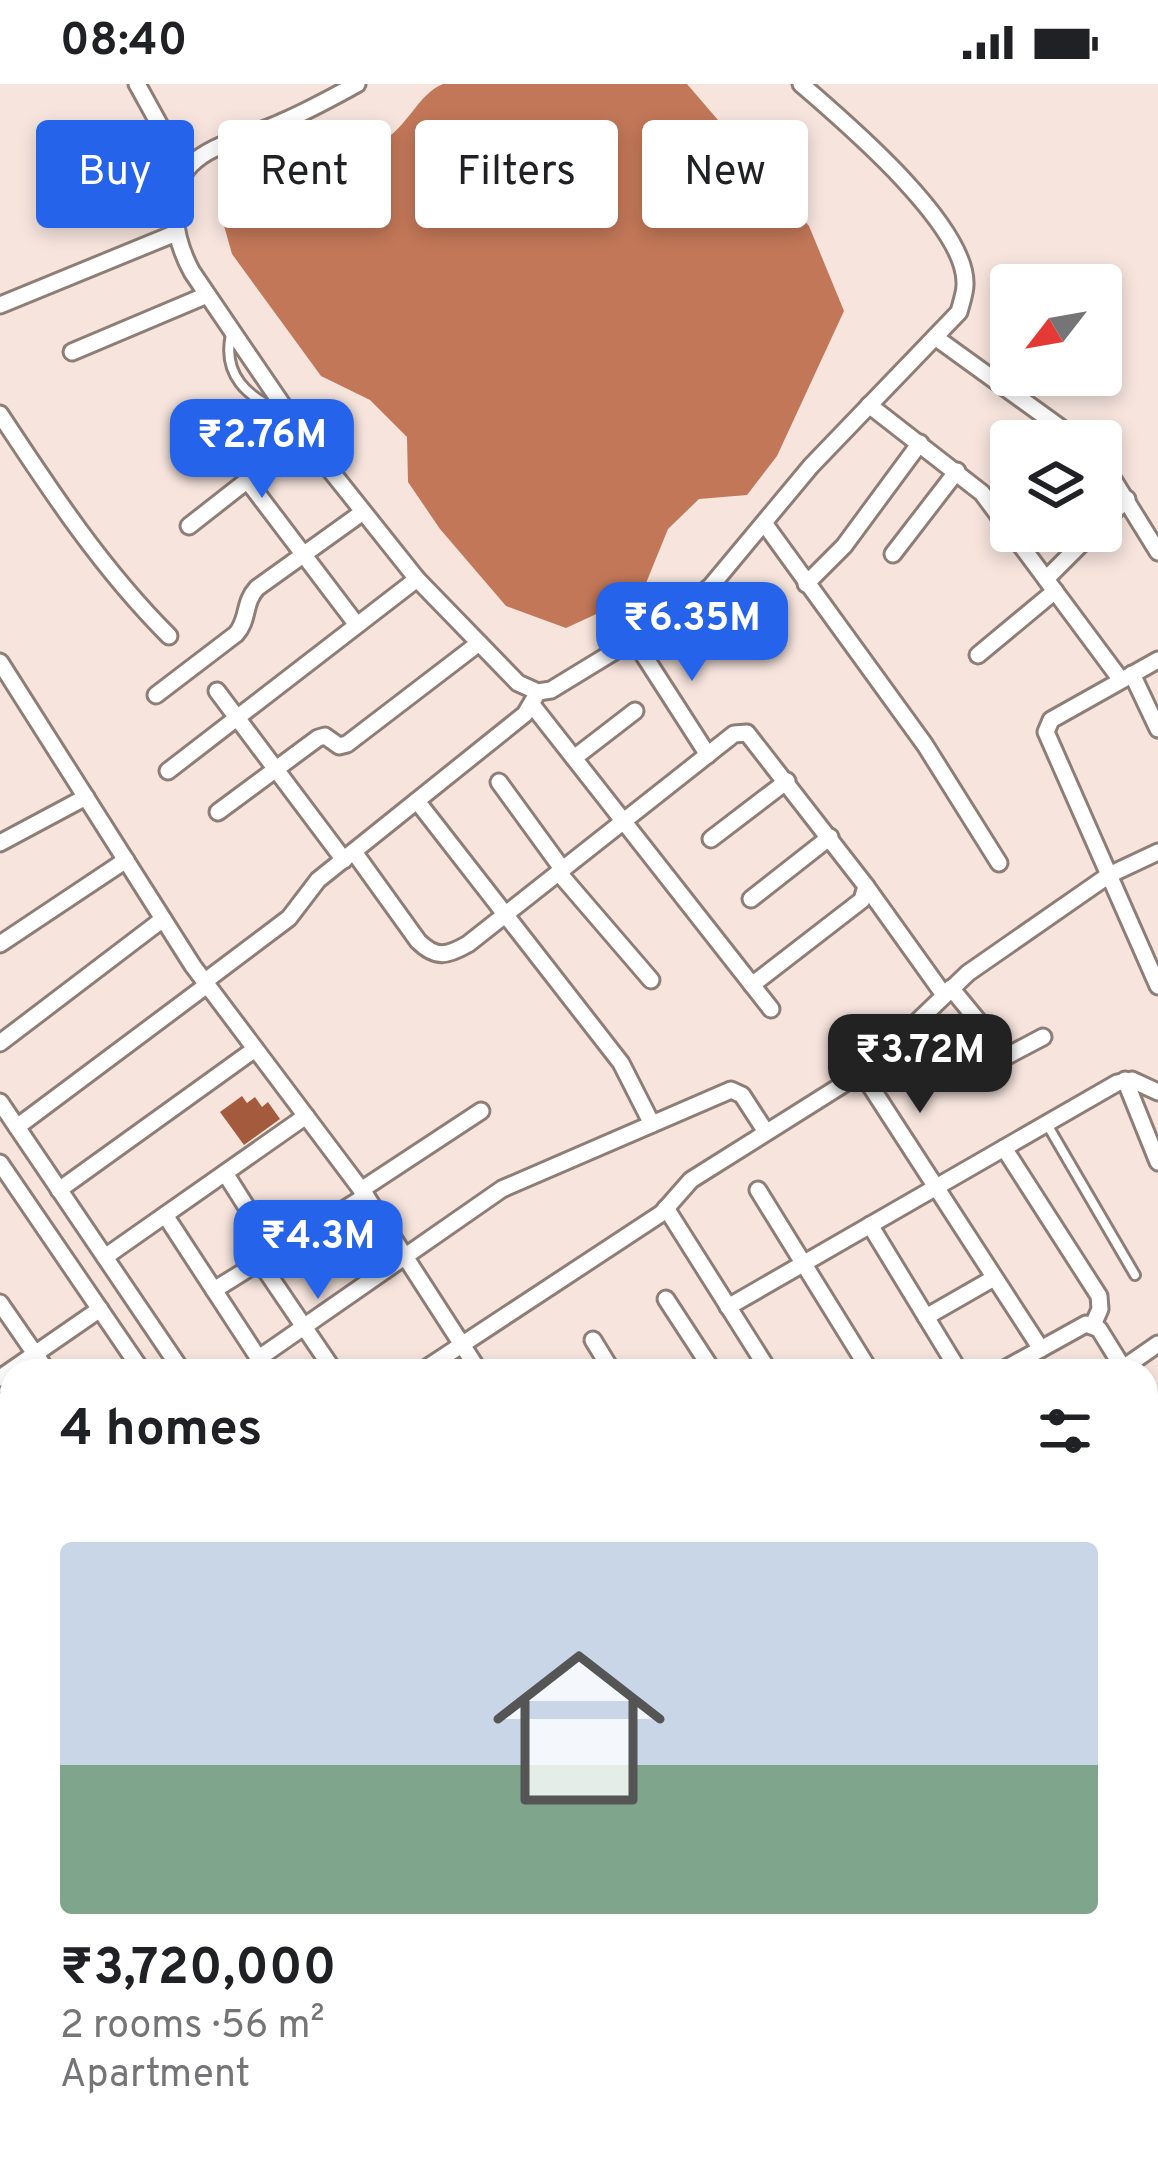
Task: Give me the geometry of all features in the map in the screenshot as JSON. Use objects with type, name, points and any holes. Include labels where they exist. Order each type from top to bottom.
[{"type":"street","points":[[137,84],[157,120]]},
{"type":"street","points":[[194,162],[358,84]]},
{"type":"street","points":[[17,1127],[289,919],[318,880],[536,699],[682,610],[711,586],[869,405],[958,312],[966,284],[950,236],[873,148],[801,84]]},
{"type":"street","points":[[175,228],[178,246],[207,295],[304,436],[417,579],[536,699],[574,758],[771,1009]]},
{"type":"street","points":[[0,305],[176,233]]},
{"type":"street","points":[[72,352],[207,295]]},
{"type":"street","points":[[935,337],[1050,420]]},
{"type":"street","points":[[869,405],[982,493],[1127,677],[1158,729]]},
{"type":"street","points":[[0,414],[123,590],[169,636]]},
{"type":"street","points":[[189,526],[304,436]]},
{"type":"street","points":[[806,584],[844,546],[920,443]]},
{"type":"street","points":[[892,554],[957,470]]},
{"type":"street","points":[[247,480],[357,625]]},
{"type":"street","points":[[1122,492],[1158,552]]},
{"type":"street","points":[[1122,504],[1127,499]]},
{"type":"street","points":[[156,695],[244,626],[250,596],[364,512]]},
{"type":"street","points":[[764,523],[925,745],[999,863]]},
{"type":"street","points":[[979,655],[1051,585],[1077,552]]},
{"type":"street","points":[[168,771],[417,579]]},
{"type":"street","points":[[634,640],[708,755]]},
{"type":"street","points":[[218,812],[321,736],[339,746],[347,744],[479,643]]},
{"type":"street","points":[[1157,979],[1046,732],[1052,720],[1158,659]]},
{"type":"street","points":[[1,667],[206,983],[363,1193],[471,1359]]},
{"type":"street","points":[[217,691],[428,952],[446,955],[504,916],[734,734],[747,733],[948,992],[1006,1056],[1043,1037]]},
{"type":"street","points":[[574,758],[635,711]]},
{"type":"street","points":[[500,782],[561,871],[651,980]]},
{"type":"street","points":[[711,839],[787,782]]},
{"type":"street","points":[[0,844],[86,797]]},
{"type":"street","points":[[417,801],[621,1063],[652,1124]]},
{"type":"street","points":[[752,899],[830,837]]},
{"type":"street","points":[[439,1359],[666,1208],[692,1180],[862,1073],[948,992],[1109,875],[1158,852]]},
{"type":"street","points":[[0,944],[125,860]]},
{"type":"street","points":[[752,985],[862,900],[866,886]]},
{"type":"street","points":[[0,1043],[163,919]]},
{"type":"street","points":[[59,1190],[255,1049]]},
{"type":"street","points":[[862,1073],[1041,1349]]},
{"type":"street","points":[[1125,1080],[1158,1162]]},
{"type":"street","points":[[728,1307],[1125,1080],[1158,1092]]},
{"type":"street","points":[[268,1359],[303,1327],[502,1189],[725,1091],[737,1090],[766,1132]]},
{"type":"street","points":[[0,1102],[174,1359]]},
{"type":"street","points":[[214,1290],[482,1112]]},
{"type":"street","points":[[104,1257],[306,1116]]},
{"type":"street","points":[[1004,1148],[1099,1296],[1100,1309],[1093,1324]]},
{"type":"street","points":[[0,1162],[134,1359]]},
{"type":"street","points":[[225,1173],[303,1327],[326,1359]]},
{"type":"street","points":[[758,1190],[863,1359]]},
{"type":"street","points":[[666,1208],[761,1359]]},
{"type":"street","points":[[165,1215],[260,1359]]},
{"type":"street","points":[[870,1225],[952,1359]]},
{"type":"street","points":[[926,1317],[994,1278]]},
{"type":"street","points":[[665,1298],[705,1359]]},
{"type":"street","points":[[0,1303],[38,1359]]},
{"type":"street","points":[[28,1359],[100,1309]]},
{"type":"street","points":[[115,1330],[142,1312]]},
{"type":"street","points":[[1023,1359],[1093,1324]]},
{"type":"street","points":[[1093,1324],[1115,1359]]},
{"type":"street","points":[[592,1340],[604,1359]]},
{"type":"lane","points":[[1047,1124],[1135,1275]]},
{"type":"shaded area","points":[[443,84],[687,84],[718,120],[642,120],[642,228],[808,225],[844,311],[777,456],[747,495],[699,499],[668,529],[642,593],[566,628],[506,606],[440,529],[408,482],[407,437],[370,400],[321,376],[232,254],[225,228],[391,228],[391,134]]},
{"type":"building","points":[[242,1096],[247,1103],[255,1097],[262,1107],[268,1102],[280,1119],[244,1145],[220,1112]]}]
